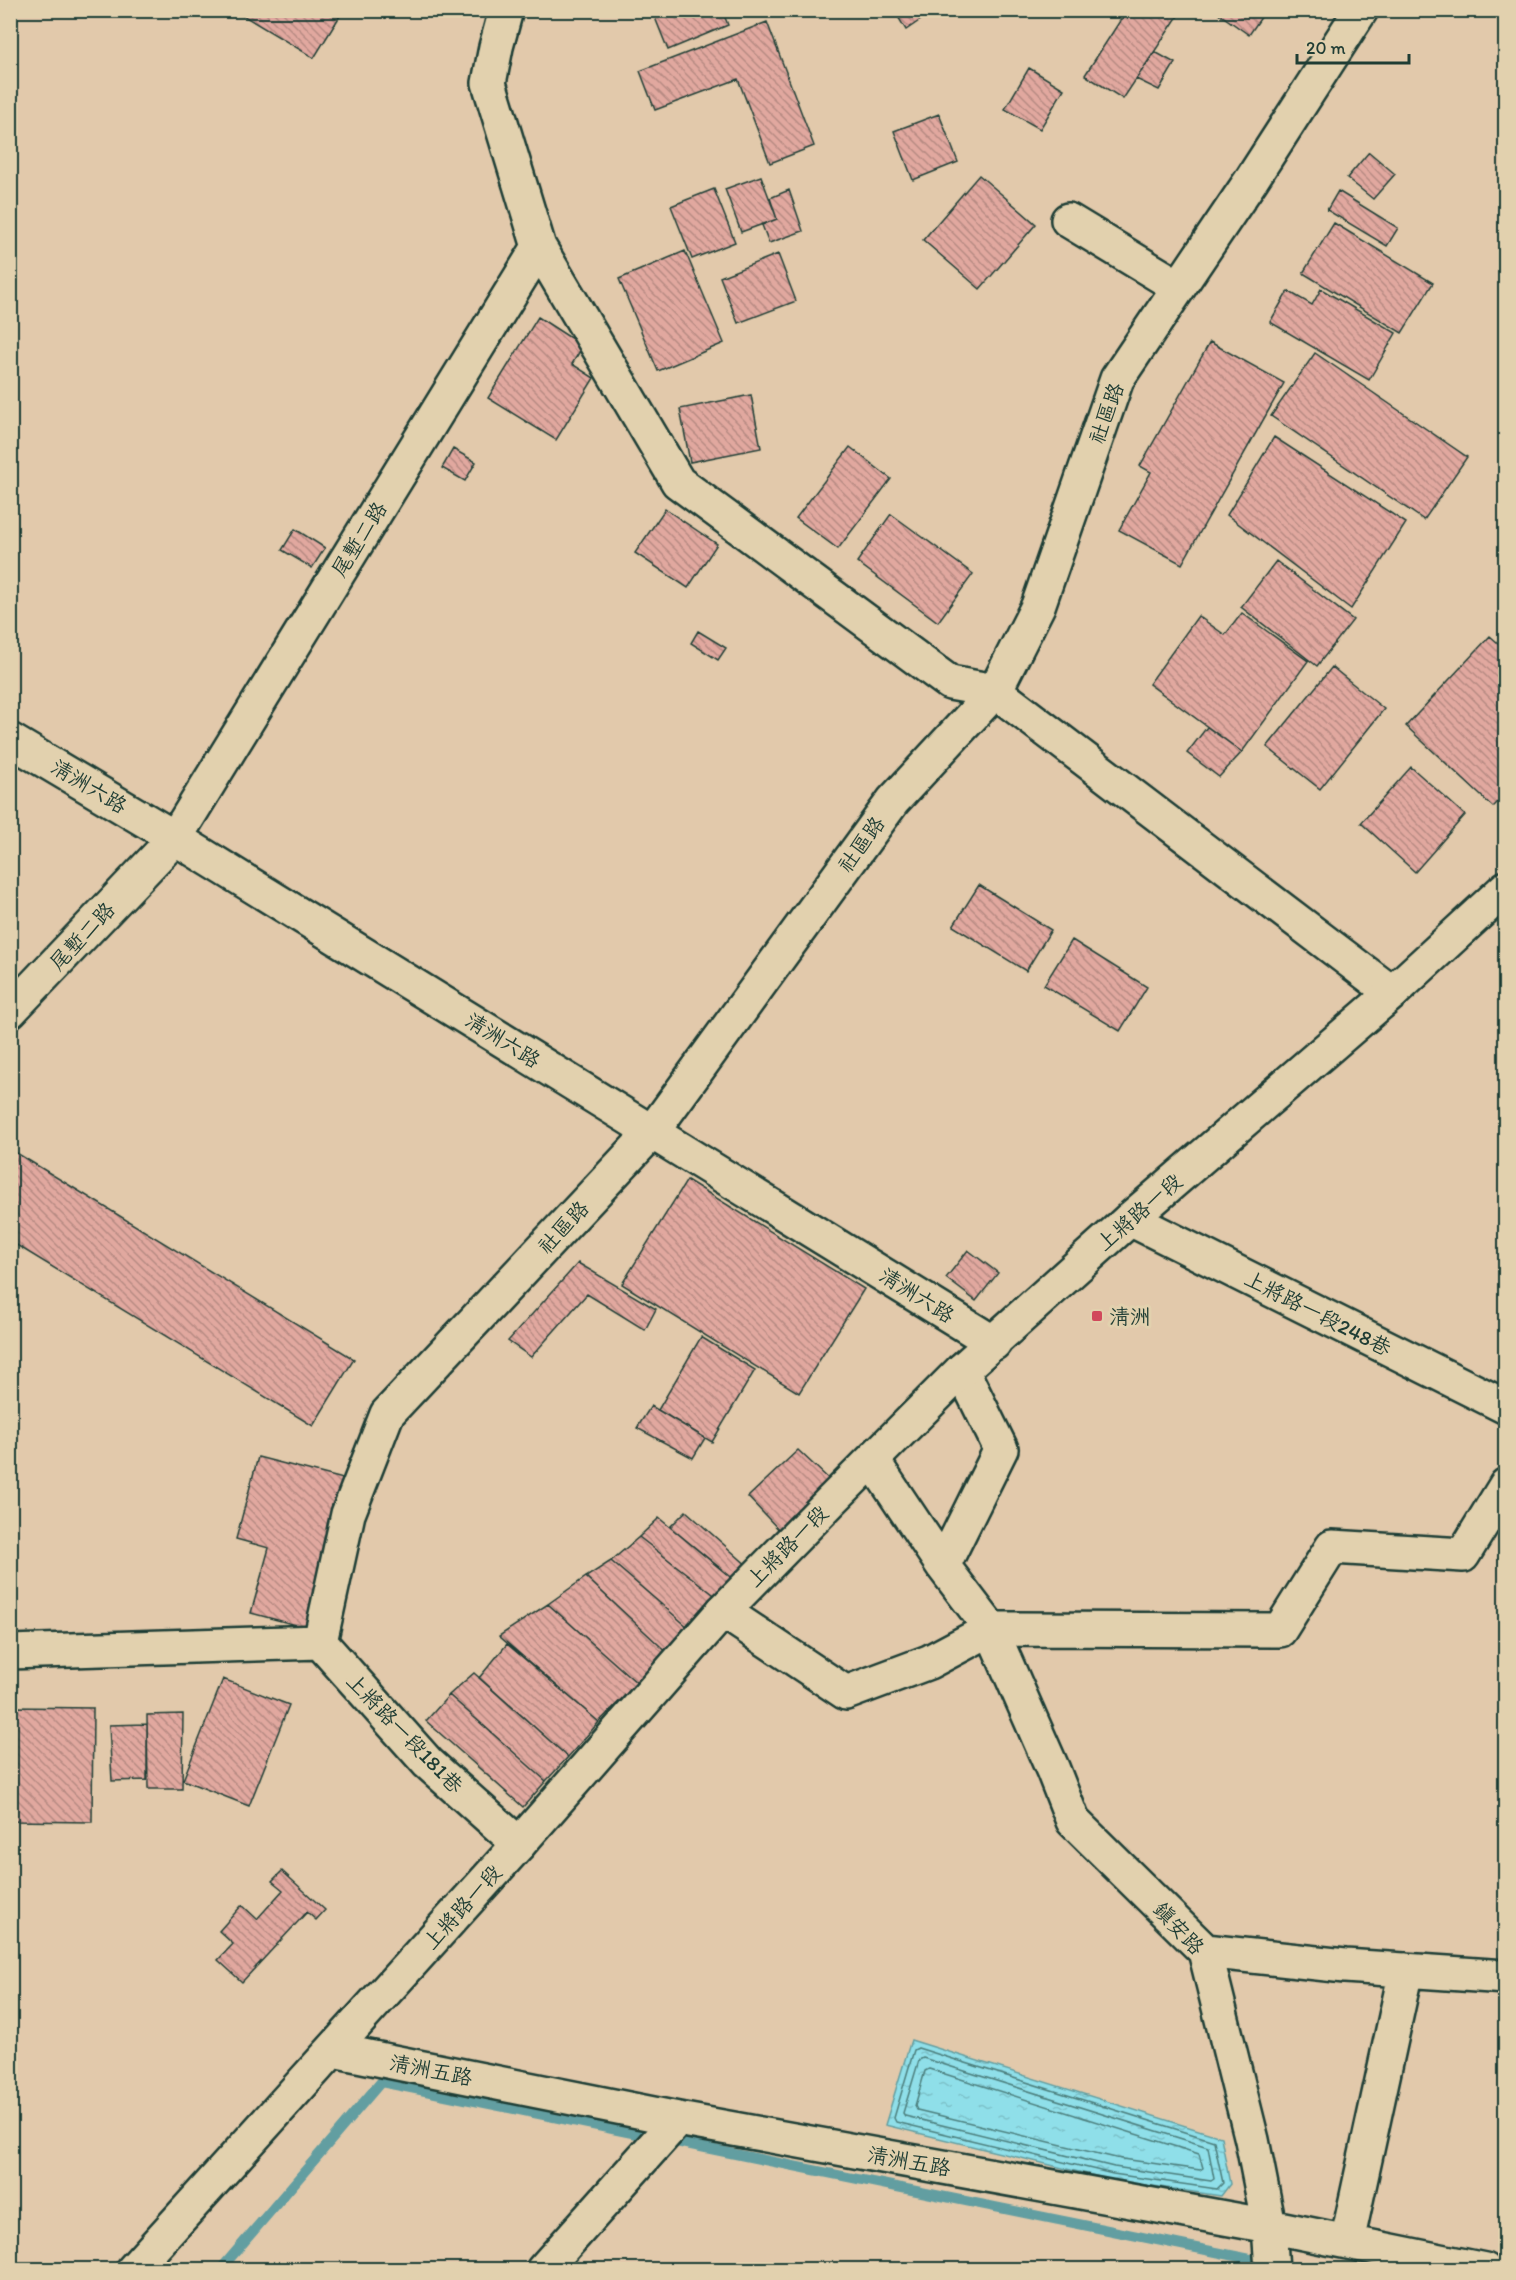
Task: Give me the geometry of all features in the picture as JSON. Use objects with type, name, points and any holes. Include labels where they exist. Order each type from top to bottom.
[{"type":"street","points":[[506,10],[495,47],[489,83],[539,247],[678,482],[950,683],[995,691],[1392,993]]},
{"type":"street","name":"社區路","points":[[320,1642],[348,1514],[387,1414],[652,1132],[893,801],[995,691],[1038,606],[1117,379],[1252,180],[1361,10]]},
{"type":"street","points":[[1068,220],[1179,287]]},
{"type":"street","name":"尾塹二路","points":[[10,1011],[175,838],[539,247]]},
{"type":"street","name":"清洲六路","points":[[10,740],[175,838],[994,1343]]},
{"type":"street","name":"上將路一段","points":[[133,2270],[519,1844],[723,1611],[962,1370],[1130,1219],[1392,993],[1506,888]]},
{"type":"street","name":"上將路一段248巷","points":[[1130,1219],[1506,1407]]},
{"type":"street","points":[[943,1566],[1001,1449],[962,1370]]},
{"type":"street","name":"鎮安路","points":[[873,1461],[943,1566],[990,1629],[1053,1770],[1073,1821],[1205,1951],[1252,2140],[1269,2226],[1272,2270]]},
{"type":"street","points":[[723,1611],[846,1693],[929,1662],[990,1629],[1280,1630],[1332,1547],[1463,1555],[1506,1485]]},
{"type":"street","points":[[10,1652],[320,1642]]},
{"type":"street","name":"上將路一段181巷","points":[[320,1642],[428,1763],[519,1844]]},
{"type":"street","points":[[1205,1951],[1506,1977]]},
{"type":"street","points":[[1347,2242],[1406,1970]]},
{"type":"street","name":"清洲五路","points":[[333,2050],[678,2120],[1269,2226],[1485,2270]]},
{"type":"street","points":[[543,2270],[678,2120]]},
{"type":"water","points":[[911,2040],[1221,2137],[1230,2184],[1221,2196],[1112,2180],[885,2125]]},
{"type":"building","points":[[247,10],[343,11],[314,58],[244,16]]},
{"type":"building","points":[[652,10],[722,10],[728,25],[668,50]]},
{"type":"building","points":[[894,10],[935,10],[906,30]]},
{"type":"building","points":[[1127,10],[1169,10],[1178,16],[1123,99],[1085,75]]},
{"type":"building","points":[[1214,10],[1266,10],[1249,35]]},
{"type":"building","points":[[767,22],[814,146],[770,163],[738,79],[655,110],[640,71]]},
{"type":"building","points":[[1155,52],[1175,63],[1159,90],[1136,79]]},
{"type":"building","points":[[1029,68],[1064,89],[1040,129],[1005,109]]},
{"type":"building","points":[[939,114],[958,162],[913,180],[894,131]]},
{"type":"building","points":[[1369,152],[1395,174],[1373,199],[1347,178]]},
{"type":"building","points":[[979,175],[1036,224],[980,289],[923,240]]},
{"type":"building","points":[[761,176],[777,219],[741,232],[725,189]]},
{"type":"building","points":[[714,189],[735,242],[692,259],[671,206]]},
{"type":"building","points":[[789,190],[803,231],[769,243],[762,225],[777,219],[770,198]]},
{"type":"building","points":[[1338,191],[1398,228],[1387,246],[1327,210]]},
{"type":"building","points":[[1334,223],[1433,283],[1402,333],[1303,273]]},
{"type":"building","points":[[685,251],[724,343],[658,371],[619,279]]},
{"type":"building","points":[[778,254],[796,301],[738,323],[720,277]]},
{"type":"building","points":[[1321,289],[1396,333],[1369,380],[1270,322],[1288,291],[1312,305]]},
{"type":"building","points":[[538,317],[583,346],[572,364],[594,378],[556,440],[488,398]]},
{"type":"building","points":[[1210,342],[1284,383],[1182,564],[1119,530],[1151,472],[1140,466]]},
{"type":"building","points":[[1315,353],[1467,457],[1424,520],[1271,416]]},
{"type":"building","points":[[751,395],[761,448],[690,462],[680,409]]},
{"type":"building","points":[[1274,437],[1406,523],[1351,609],[1227,515]]},
{"type":"building","points":[[850,447],[891,479],[838,549],[796,518]]},
{"type":"building","points":[[453,449],[476,462],[465,481],[442,468]]},
{"type":"building","points":[[665,509],[717,544],[688,588],[635,553]]},
{"type":"building","points":[[891,514],[973,574],[938,622],[857,562]]},
{"type":"building","points":[[295,529],[325,548],[312,568],[282,550]]},
{"type":"building","points":[[1276,561],[1353,620],[1317,666],[1241,607]]},
{"type":"building","points":[[1242,613],[1308,661],[1242,752],[1149,684],[1198,616],[1225,635]]},
{"type":"building","points":[[698,631],[726,648],[718,660],[691,643]]},
{"type":"building","points":[[1490,636],[1506,650],[1506,794],[1493,807],[1406,726]]},
{"type":"building","points":[[1332,667],[1384,709],[1320,789],[1267,747]]},
{"type":"building","points":[[1207,727],[1242,752],[1219,777],[1187,753]]},
{"type":"building","points":[[1411,767],[1465,815],[1415,872],[1361,823]]},
{"type":"building","points":[[979,885],[1051,930],[1026,971],[953,926]]},
{"type":"building","points":[[1072,940],[1147,987],[1120,1031],[1044,985]]},
{"type":"building","points":[[10,1149],[354,1359],[313,1426],[10,1241]]},
{"type":"building","points":[[687,1180],[864,1289],[799,1393],[622,1284]]},
{"type":"building","points":[[968,1250],[998,1273],[976,1301],[946,1278]]},
{"type":"building","points":[[578,1263],[656,1309],[645,1330],[587,1294],[531,1357],[508,1341]]},
{"type":"building","points":[[701,1337],[755,1370],[712,1442],[658,1410]]},
{"type":"building","points":[[651,1406],[705,1438],[693,1458],[637,1428]]},
{"type":"building","points":[[798,1450],[832,1482],[783,1534],[748,1497]]},
{"type":"building","points":[[258,1457],[355,1482],[315,1630],[251,1613],[269,1548],[236,1539]]},
{"type":"building","points":[[686,1511],[749,1567],[736,1581],[670,1527]]},
{"type":"building","points":[[659,1518],[741,1586],[726,1604],[639,1537]]},
{"type":"building","points":[[639,1537],[726,1604],[696,1634],[611,1561]]},
{"type":"building","points":[[611,1561],[696,1634],[674,1659],[586,1577]]},
{"type":"building","points":[[586,1577],[674,1659],[651,1670],[637,1683],[548,1604]]},
{"type":"building","points":[[548,1604],[637,1683],[599,1722],[499,1636]]},
{"type":"building","points":[[507,1644],[599,1722],[568,1757],[479,1678]]},
{"type":"building","points":[[474,1673],[568,1757],[546,1781],[449,1695]]},
{"type":"building","points":[[223,1679],[289,1705],[249,1806],[183,1780]]},
{"type":"building","points":[[449,1695],[546,1781],[523,1807],[426,1721]]},
{"type":"building","points":[[10,1707],[93,1708],[92,1822],[10,1821]]},
{"type":"building","points":[[183,1714],[182,1789],[148,1789],[147,1715]]},
{"type":"building","points":[[147,1724],[147,1780],[112,1781],[109,1725]]},
{"type":"building","points":[[282,1871],[325,1910],[316,1920],[307,1912],[242,1982],[218,1960],[233,1944],[219,1931],[242,1905],[257,1919],[283,1890],[272,1881]]},
{"type":"waterway","points":[[220,2270],[381,2082],[1265,2262]]},
{"type":"place","name":"清洲","points":[[1097,1316]]}]
